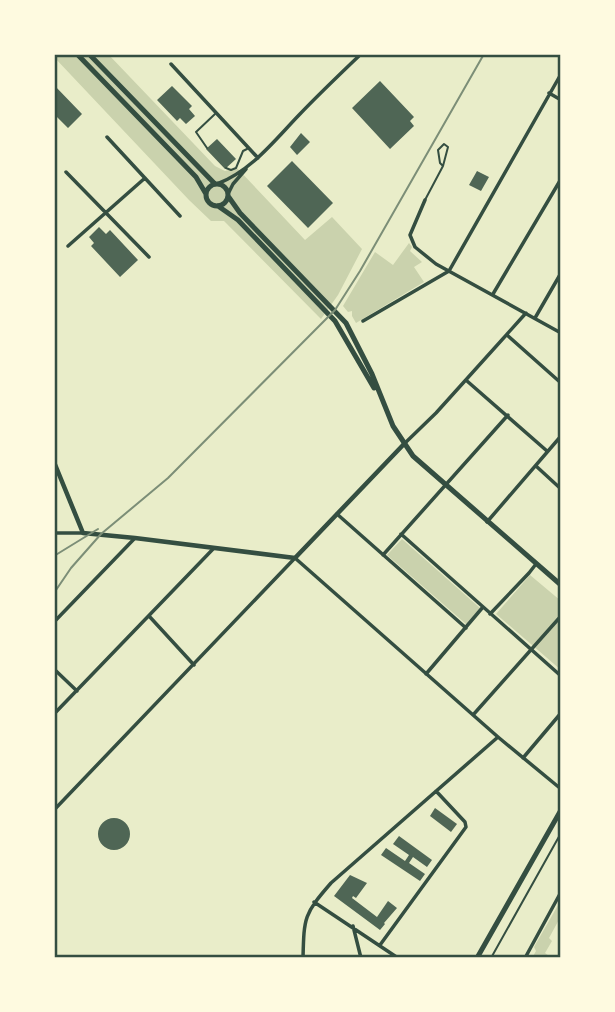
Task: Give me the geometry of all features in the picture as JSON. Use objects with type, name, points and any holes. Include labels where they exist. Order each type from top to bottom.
[{"type":"main road","points":[[77,54],[196,177],[208,202],[238,220],[330,315],[343,332],[366,378],[378,393]]},
{"type":"main road","points":[[89,54],[216,184],[225,187],[233,207],[335,310],[350,329],[378,393],[404,444],[414,456],[561,585]]},
{"type":"main road","points":[[206,194],[208,188],[216,184]]},
{"type":"main road","points":[[218,206],[225,203],[228,195]]},
{"type":"main road","points":[[477,958],[561,810]]},
{"type":"street","points":[[216,184],[233,177],[258,158],[361,54]]},
{"type":"street","points":[[171,64],[258,158]]},
{"type":"street","points":[[363,321],[449,271],[561,74]]},
{"type":"street","points":[[549,93],[561,100]]},
{"type":"street","points":[[107,137],[180,216]]},
{"type":"street","points":[[228,195],[233,184],[250,164]]},
{"type":"street","points":[[66,172],[149,257]]},
{"type":"street","points":[[68,246],[145,178]]},
{"type":"street","points":[[493,294],[561,179]]},
{"type":"street","points":[[425,200],[411,230],[411,241],[426,256],[561,333]]},
{"type":"street","points":[[535,318],[561,273]]},
{"type":"street","points":[[54,810],[467,380],[526,313]]},
{"type":"street","points":[[507,335],[561,383]]},
{"type":"street","points":[[467,380],[547,451]]},
{"type":"street","points":[[383,555],[508,415]]},
{"type":"street","points":[[488,522],[561,436]]},
{"type":"street","points":[[54,462],[83,533]]},
{"type":"street","points":[[536,466],[561,489]]},
{"type":"street","points":[[337,514],[466,628]]},
{"type":"street","points":[[54,533],[135,537],[295,558],[561,789]]},
{"type":"street","points":[[401,534],[561,676]]},
{"type":"street","points":[[54,622],[135,537]]},
{"type":"street","points":[[54,714],[214,548]]},
{"type":"street","points":[[490,614],[536,564]]},
{"type":"street","points":[[426,674],[483,607]]},
{"type":"street","points":[[149,616],[194,664]]},
{"type":"street","points":[[473,715],[561,616]]},
{"type":"street","points":[[54,669],[77,691]]},
{"type":"street","points":[[523,758],[561,712]]},
{"type":"street","points":[[303,958],[303,921],[314,902],[331,883],[498,737]]},
{"type":"street","points":[[380,945],[466,827],[465,822],[436,791]]},
{"type":"street","points":[[525,958],[561,892]]},
{"type":"street","points":[[314,902],[398,958]]},
{"type":"street","points":[[353,926],[361,958]]},
{"type":"lane","points":[[207,148],[195,132],[216,113]]},
{"type":"lane","points":[[425,200],[443,166],[448,147],[444,144],[438,150],[443,166]]},
{"type":"lane","points":[[226,168],[236,168],[243,151],[250,149]]},
{"type":"path","points":[[491,958],[561,833]]},
{"type":"green space","points":[[54,54],[108,54],[215,166],[225,171],[237,168],[305,240],[332,217],[362,249],[338,295],[321,319],[224,221],[211,221],[189,200]]},
{"type":"green space","points":[[409,243],[412,247],[410,251],[422,262],[414,267],[424,282],[356,323],[352,311],[348,312],[343,306],[375,252],[393,265]]},
{"type":"green space","points":[[402,539],[480,608],[466,624],[387,555]]},
{"type":"green space","points":[[530,575],[561,601],[561,670],[496,614]]},
{"type":"green space","points":[[561,900],[561,916],[549,938],[552,941],[545,953],[552,958],[532,958],[536,951],[534,947]]},
{"type":"building","points":[[380,81],[414,117],[410,121],[414,126],[390,149],[352,108]]},
{"type":"building","points":[[54,85],[82,114],[68,128],[54,114]]},
{"type":"building","points":[[172,86],[192,106],[189,109],[195,116],[186,124],[180,118],[177,121],[157,100]]},
{"type":"building","points":[[301,133],[310,142],[297,155],[290,147]]},
{"type":"building","points":[[217,139],[236,159],[225,169],[206,149]]},
{"type":"building","points":[[292,161],[333,203],[308,228],[267,186]]},
{"type":"building","points":[[477,171],[489,177],[481,191],[469,185]]},
{"type":"building","points":[[99,227],[106,234],[110,230],[138,260],[120,277],[91,246],[94,243],[89,237]]},
{"type":"building","points":[[435,808],[457,824],[451,832],[430,816]]},
{"type":"building","points":[[114,818],[125,823],[130,834],[125,845],[114,850],[103,845],[98,834],[103,823]]},
{"type":"building","points":[[399,836],[432,860],[427,867],[413,857],[409,863],[425,874],[420,881],[381,855],[386,848],[405,861],[409,855],[393,844]]},
{"type":"building","points":[[350,875],[367,883],[356,898],[352,898],[377,917],[388,901],[397,908],[380,930],[334,896]]},
{"type":"railway","points":[[54,593],[71,568],[101,534],[168,478],[335,310],[484,54]]},
{"type":"railway","points":[[54,556],[98,529]]}]
